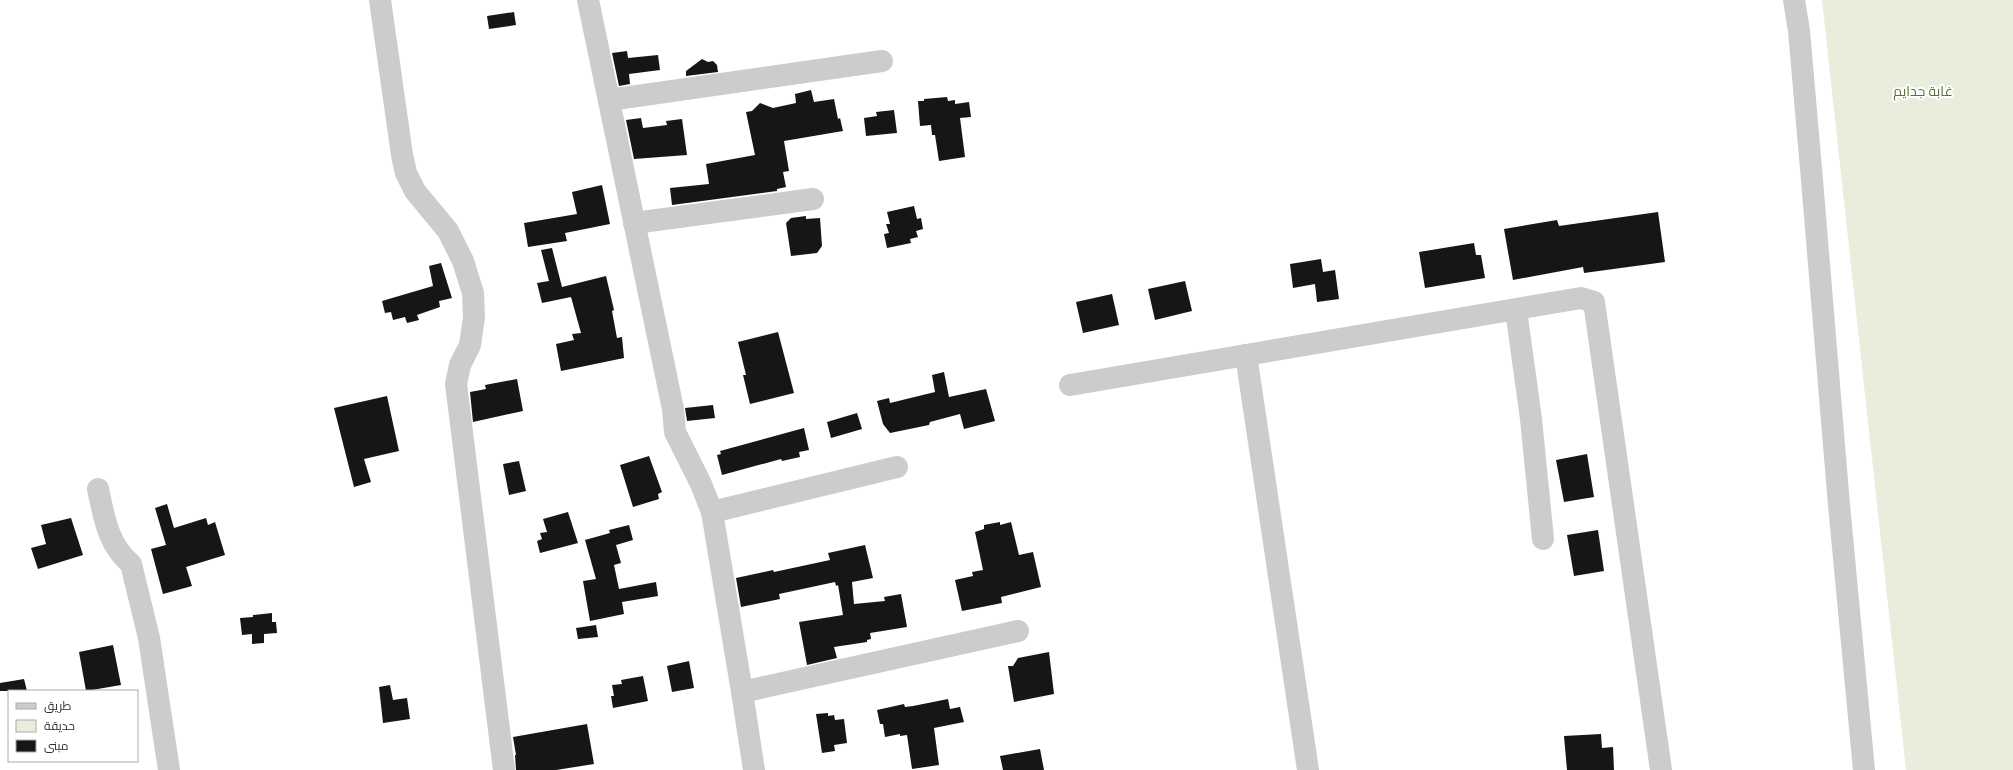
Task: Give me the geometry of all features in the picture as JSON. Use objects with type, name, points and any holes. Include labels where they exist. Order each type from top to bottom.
[{"type":"street","points":[[380,0],[402,155],[406,173],[415,191],[448,231],[463,261],[473,293],[474,317],[470,345],[460,365],[456,384],[504,770]]},
{"type":"street","points":[[588,0],[673,409],[675,432],[701,484],[712,512],[754,770]]},
{"type":"street","points":[[1794,0],[1799,31],[1864,770]]},
{"type":"street","points":[[609,100],[882,61]]},
{"type":"street","points":[[634,223],[813,199]]},
{"type":"street","points":[[1070,384],[1581,298],[1594,302],[1661,770]]},
{"type":"street","points":[[1516,310],[1531,419],[1543,539]]},
{"type":"street","points":[[1246,355],[1308,770]]},
{"type":"street","points":[[712,512],[897,466]]},
{"type":"street","points":[[98,489],[105,521],[112,542],[122,556],[131,564],[149,638],[169,770]]},
{"type":"street","points":[[742,692],[1018,631]]},
{"type":"green space","name":"غابة جدايم","points":[[1822,0],[2013,0],[2013,770],[1906,770]]},
{"type":"building","points":[[514,12],[516,25],[489,29],[487,16]]},
{"type":"building","points":[[627,51],[628,58],[658,55],[660,70],[629,74],[630,84],[619,86],[612,53]]},
{"type":"building","points":[[702,59],[708,62],[713,61],[717,65],[718,72],[686,76],[686,71]]},
{"type":"building","points":[[811,90],[814,102],[834,99],[838,119],[840,118],[843,131],[784,141],[789,171],[783,172],[786,187],[777,189],[777,191],[672,205],[670,188],[709,184],[706,164],[755,155],[746,112],[752,111],[760,103],[773,108],[796,103],[795,94]]},
{"type":"building","points":[[947,97],[948,101],[955,100],[955,104],[969,102],[971,117],[960,118],[965,157],[939,161],[935,135],[932,135],[931,125],[920,126],[918,101]]},
{"type":"building","points":[[894,110],[897,133],[866,136],[864,118],[877,116],[876,112]]},
{"type":"building","points":[[641,118],[643,128],[667,125],[666,121],[682,119],[687,155],[634,159],[626,120]]},
{"type":"building","points":[[602,185],[610,224],[565,233],[567,241],[528,247],[524,223],[577,214],[572,192]]},
{"type":"building","points":[[914,206],[917,219],[921,218],[923,229],[916,231],[918,237],[910,239],[911,243],[887,248],[884,234],[889,233],[886,224],[890,224],[887,212]]},
{"type":"building","points":[[1658,212],[1665,262],[1584,273],[1583,267],[1513,280],[1504,229],[1557,220],[1559,226]]},
{"type":"building","points":[[806,216],[806,219],[820,218],[822,246],[817,253],[791,256],[786,223],[791,218]]},
{"type":"building","points":[[1474,243],[1476,255],[1481,255],[1485,278],[1425,288],[1419,252]]},
{"type":"building","points":[[552,248],[562,287],[606,276],[614,310],[612,311],[617,338],[622,337],[624,358],[561,371],[556,344],[574,340],[572,334],[581,333],[571,297],[542,303],[537,283],[549,281],[541,250]]},
{"type":"building","points":[[1321,259],[1323,272],[1335,270],[1339,299],[1317,302],[1315,284],[1293,288],[1290,264]]},
{"type":"building","points":[[441,263],[452,298],[439,301],[440,307],[417,315],[419,320],[407,323],[405,317],[393,320],[391,312],[385,313],[382,301],[433,286],[429,266]]},
{"type":"building","points":[[1185,281],[1192,311],[1155,320],[1148,289]]},
{"type":"building","points":[[1112,294],[1119,325],[1083,333],[1076,302]]},
{"type":"building","points":[[778,332],[794,393],[750,404],[743,375],[746,375],[738,342]]},
{"type":"building","points":[[944,372],[949,397],[986,389],[995,421],[964,429],[960,414],[930,422],[929,425],[890,433],[883,424],[877,401],[889,398],[890,403],[935,392],[932,375]]},
{"type":"building","points":[[517,379],[523,411],[473,422],[470,392],[486,389],[485,385]]},
{"type":"building","points":[[387,396],[399,451],[364,459],[371,482],[354,487],[334,408]]},
{"type":"building","points":[[713,405],[715,418],[687,421],[685,408]]},
{"type":"building","points":[[857,413],[862,429],[831,438],[827,422]]},
{"type":"building","points":[[804,428],[809,450],[799,452],[800,457],[782,461],[781,459],[722,475],[717,455],[721,454],[720,451]]},
{"type":"building","points":[[1587,454],[1594,497],[1564,502],[1556,460]]},
{"type":"building","points":[[649,456],[662,492],[658,494],[659,499],[633,507],[620,465]]},
{"type":"building","points":[[519,461],[526,491],[509,495],[503,464]]},
{"type":"building","points":[[167,504],[174,528],[206,518],[208,525],[215,522],[225,555],[186,567],[192,586],[163,594],[151,549],[166,545],[155,508]]},
{"type":"building","points":[[568,512],[578,543],[540,553],[537,541],[542,539],[540,533],[547,532],[543,519]]},
{"type":"building","points":[[71,518],[83,555],[38,569],[31,548],[46,544],[41,525]]},
{"type":"building","points":[[1000,522],[1000,525],[1011,522],[1019,555],[1033,552],[1041,587],[1001,597],[1002,603],[962,611],[955,580],[973,576],[972,572],[983,570],[975,532],[984,529],[984,525]]},
{"type":"building","points":[[629,525],[633,540],[616,545],[621,563],[614,565],[619,589],[656,582],[658,596],[622,602],[624,614],[590,621],[583,581],[596,579],[585,540],[610,533],[609,530]]},
{"type":"building","points":[[1598,530],[1604,571],[1574,576],[1567,535]]},
{"type":"building","points":[[865,545],[873,578],[852,582],[854,604],[885,601],[884,597],[901,594],[907,627],[870,633],[871,639],[867,640],[867,642],[834,647],[837,658],[807,665],[799,622],[843,615],[838,585],[836,586],[835,582],[779,594],[780,599],[741,607],[736,578],[773,570],[774,572],[830,560],[828,553]]},
{"type":"building","points":[[272,613],[272,622],[276,622],[277,633],[264,634],[264,643],[252,644],[252,634],[242,635],[240,618]]},
{"type":"building","points":[[596,625],[598,637],[578,639],[576,628]]},
{"type":"building","points":[[113,645],[121,685],[86,690],[79,652]]},
{"type":"building","points":[[1049,652],[1054,694],[1014,702],[1008,666],[1013,666],[1018,658]]},
{"type":"building","points":[[689,661],[694,688],[672,692],[667,666]]},
{"type":"building","points":[[643,676],[648,701],[613,708],[611,696],[614,696],[612,685],[622,684],[621,680]]},
{"type":"building","points":[[24,679],[27,690],[0,691],[0,683]]},
{"type":"building","points":[[390,685],[393,700],[407,698],[410,719],[383,723],[379,687]]},
{"type":"building","points":[[948,699],[950,709],[960,707],[964,722],[934,728],[939,765],[912,769],[907,735],[900,736],[900,734],[885,737],[883,724],[880,724],[877,710],[904,704],[905,707]]},
{"type":"building","points":[[828,713],[828,716],[834,715],[835,720],[844,719],[847,743],[834,745],[835,751],[822,753],[816,714]]},
{"type":"building","points":[[587,724],[594,764],[556,770],[516,770],[516,755],[513,737]]},
{"type":"building","points":[[1601,734],[1602,748],[1613,747],[1614,770],[1567,770],[1564,736]]},
{"type":"building","points":[[1040,749],[1044,770],[1003,770],[1000,756]]}]
